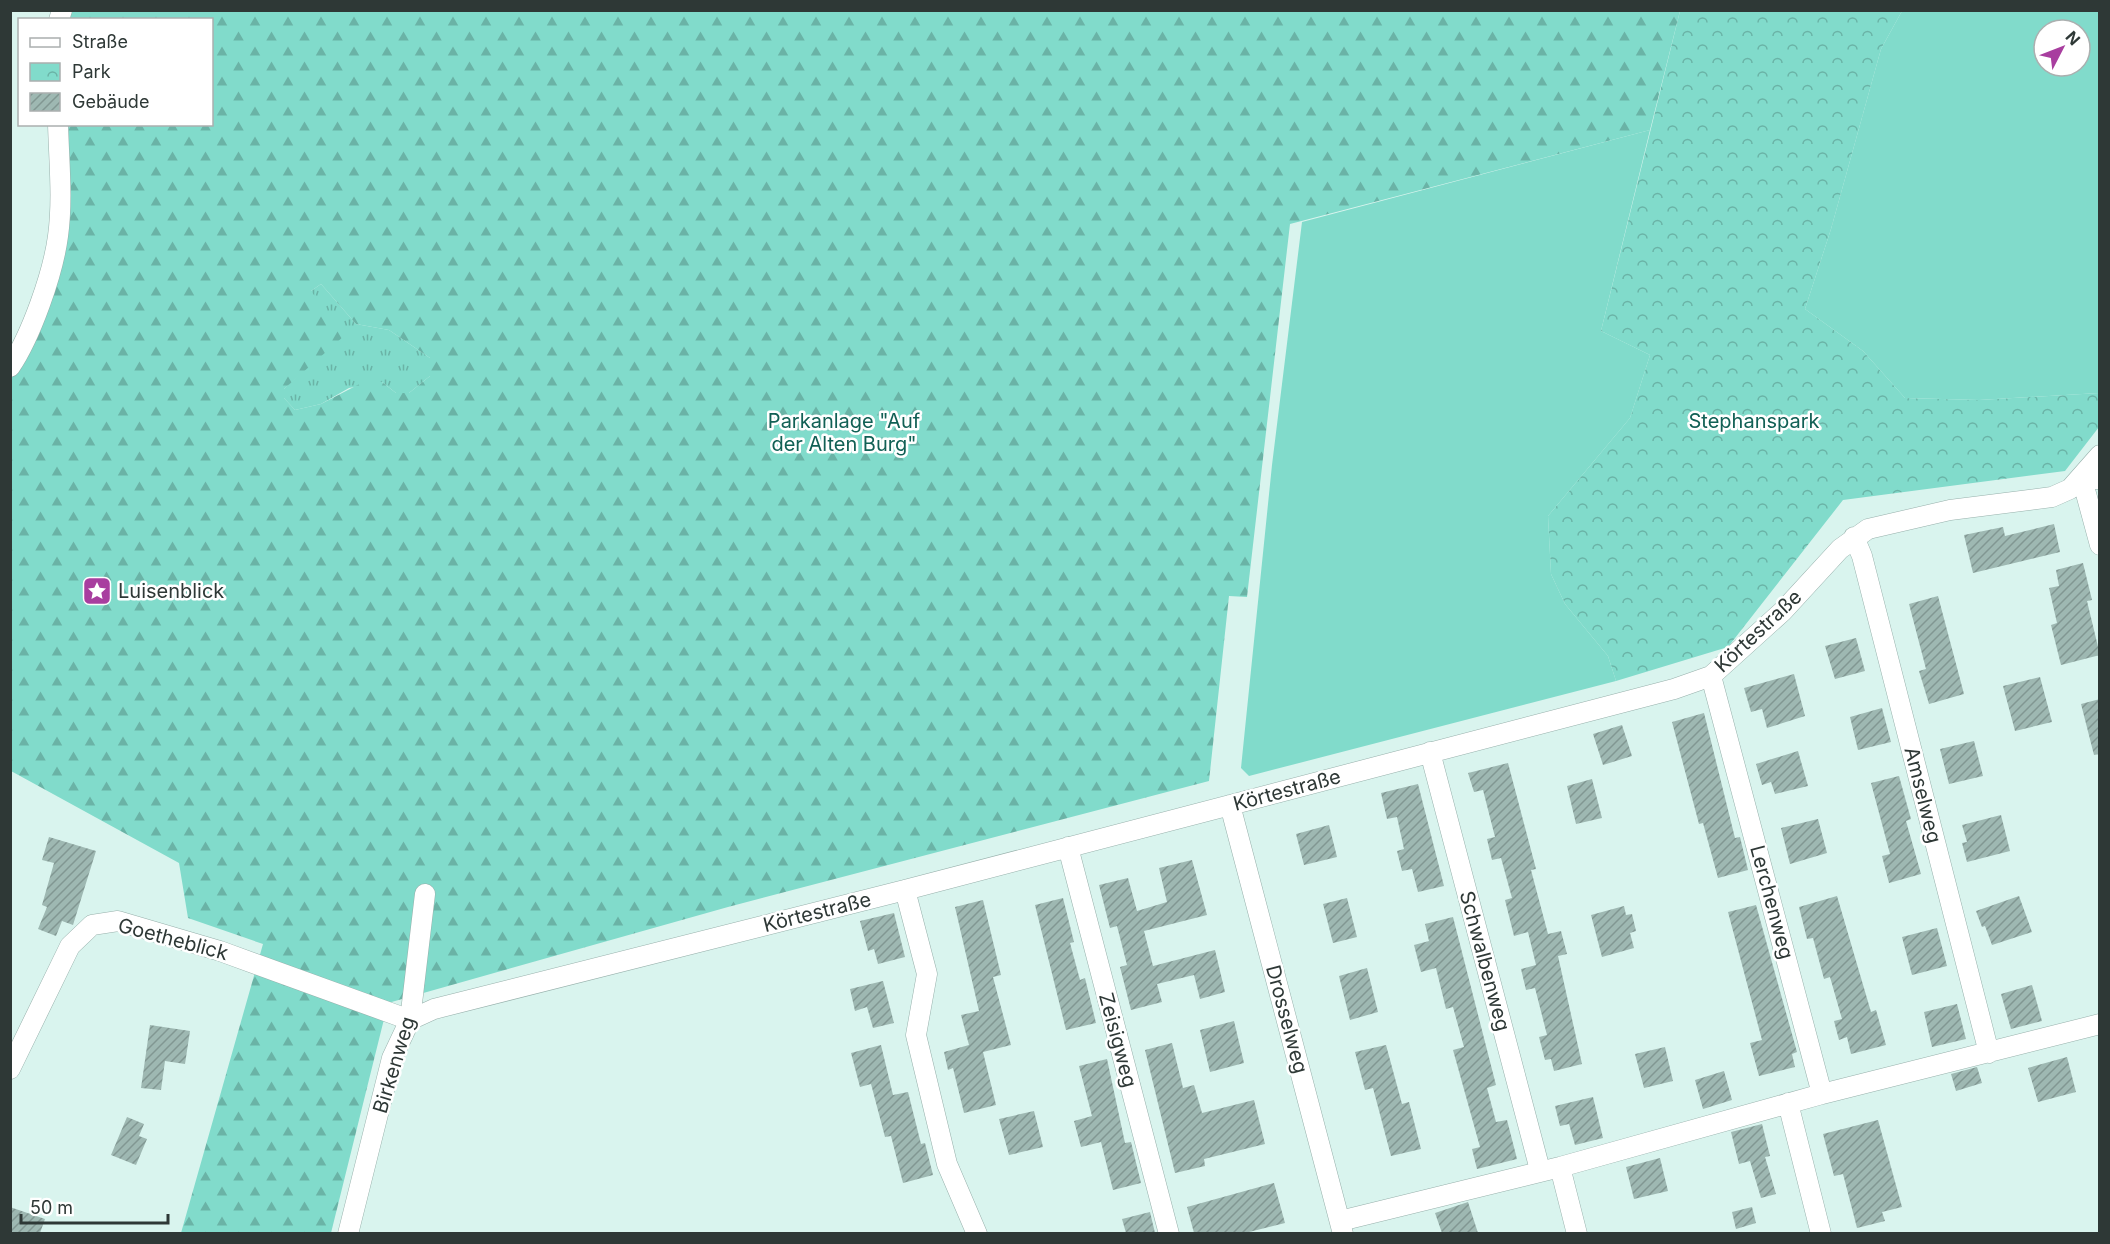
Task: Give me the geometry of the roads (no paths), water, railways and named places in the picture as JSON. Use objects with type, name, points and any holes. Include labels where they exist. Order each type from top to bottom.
[{"type":"street","points":[[10,367],[23,347],[49,274],[58,236],[58,126]]},
{"type":"street","name":"Körtestraße","points":[[410,1020],[434,1009],[905,890],[1674,689],[1711,676],[1783,611],[1854,537],[1868,529],[1890,522],[1950,510],[2052,497],[2091,479],[2100,455]]},
{"type":"street","points":[[2091,479],[2100,545]]},
{"type":"street","name":"Amselweg","points":[[1854,537],[1862,556],[1989,1053]]},
{"type":"street","name":"Lerchenweg","points":[[1711,676],[1822,1094]]},
{"type":"street","name":"Schwalbenweg","points":[[1431,752],[1540,1170]]},
{"type":"street","name":"Drosselweg","points":[[1230,805],[1342,1227]]},
{"type":"street","name":"Zeisigweg","points":[[1068,847],[1169,1233]]},
{"type":"street","points":[[905,890],[927,974],[916,1035],[947,1164],[976,1233]]},
{"type":"street","name":"Birkenweg","points":[[348,1233],[392,1058],[410,1020],[425,894]]},
{"type":"street","name":"Goetheblick","points":[[10,1069],[70,946],[92,924],[118,921],[220,951],[410,1020]]},
{"type":"street","points":[[1342,1227],[1540,1170],[1560,1167],[1788,1103],[2100,1024]]},
{"type":"street","points":[[1788,1103],[1821,1233]]},
{"type":"street","points":[[1560,1167],[1577,1233]]},
{"type":"place","name":"Luisenblick","points":[[97,591]]},
{"type":"park label","name":"Stephanspark","points":[[1754,421]]},
{"type":"park label","name":"Parkanlage \"Auf der Alten Burg\"","points":[[844,432]]}]
